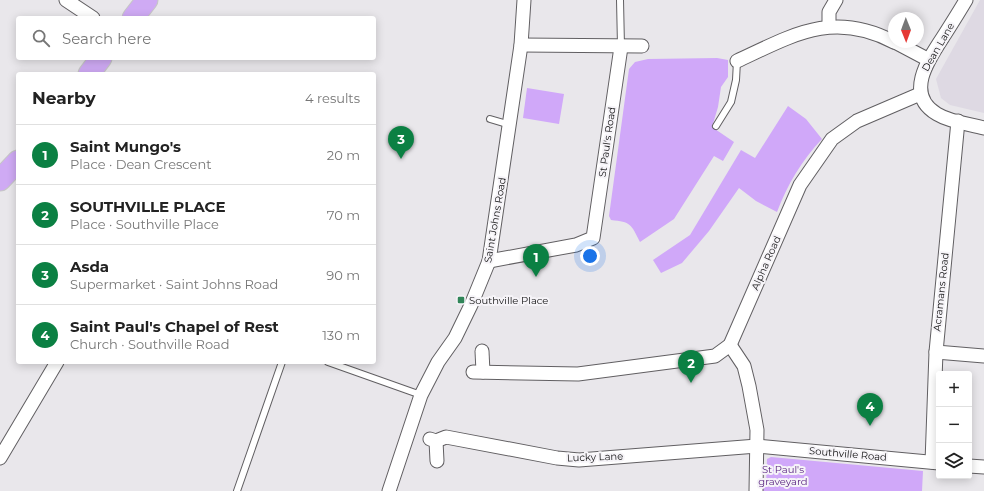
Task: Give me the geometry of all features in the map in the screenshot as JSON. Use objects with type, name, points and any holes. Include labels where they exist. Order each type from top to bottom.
[{"type":"highway","points":[[135,16],[147,0]]},
{"type":"highway","points":[[90,72],[100,60]]},
{"type":"highway","points":[[0,180],[16,163]]},
{"type":"street","points":[[66,0],[90,16]]},
{"type":"street","name":"Saint Johns Road","points":[[389,491],[421,395],[438,362],[455,338],[471,305],[489,260],[521,45],[524,0]]},
{"type":"street","points":[[829,26],[829,12],[836,0]]},
{"type":"street","name":"Dean Lane","points":[[920,94],[921,76],[928,60],[966,0]]},
{"type":"street","points":[[737,61],[796,33],[829,26],[853,28],[878,33],[888,39]]},
{"type":"street","points":[[521,45],[642,46]]},
{"type":"street","name":"St Paul's Road","points":[[489,260],[576,245],[593,238],[621,47]]},
{"type":"street","points":[[905,48],[928,60]]},
{"type":"street","points":[[920,94],[928,107],[937,114],[958,122],[984,128]]},
{"type":"street","name":"Alpha Road","points":[[730,345],[800,185],[832,139],[857,121],[920,94]]},
{"type":"street","name":"Acramans Road","points":[[936,443],[936,352],[958,122]]},
{"type":"street","points":[[482,351],[478,372],[578,374],[715,356],[730,345],[744,366],[757,430],[756,491]]},
{"type":"street","points":[[936,352],[984,356]]},
{"type":"street","points":[[0,458],[56,364]]},
{"type":"street","name":"Lucky Lane","points":[[437,461],[433,440],[446,437],[557,458],[578,460],[757,446]]},
{"type":"street","name":"Southville Road","points":[[757,446],[936,462]]},
{"type":"street","points":[[972,466],[984,467]]},
{"type":"lane","points":[[620,0],[621,47]]},
{"type":"lane","points":[[716,126],[731,102],[736,80],[737,61]]},
{"type":"lane","points":[[490,119],[510,125]]},
{"type":"lane","points":[[237,491],[281,364]]},
{"type":"lane","points":[[334,364],[421,395]]},
{"type":"shaded area","points":[[980,0],[984,0],[984,113],[950,105],[941,98],[936,79]]},
{"type":"green space","points":[[717,58],[728,60],[728,77],[721,87],[718,107],[712,127],[734,142],[723,161],[714,156],[674,219],[640,242],[630,225],[611,220],[609,216],[629,69],[635,62],[648,59]]},
{"type":"green space","points":[[527,88],[564,94],[559,124],[523,118]]},
{"type":"green space","points":[[788,106],[806,119],[822,139],[808,155],[796,173],[785,192],[777,212],[756,201],[739,188],[709,231],[682,263],[661,273],[653,260],[690,235],[741,150],[755,158]]},
{"type":"green space","name":"St Paul's graveyard","points":[[771,457],[923,471],[922,491],[761,491],[761,486],[766,486],[767,459]]},
{"type":"place","name":"Asda","points":[[401,159]]},
{"type":"place","name":"Saint Mungo's","points":[[536,277]]},
{"type":"place","name":"Southville Place","points":[[461,300]]},
{"type":"place","name":"SOUTHVILLE PLACE","points":[[691,383]]},
{"type":"place","name":"Saint Paul's Chapel of Rest","points":[[870,426]]}]
